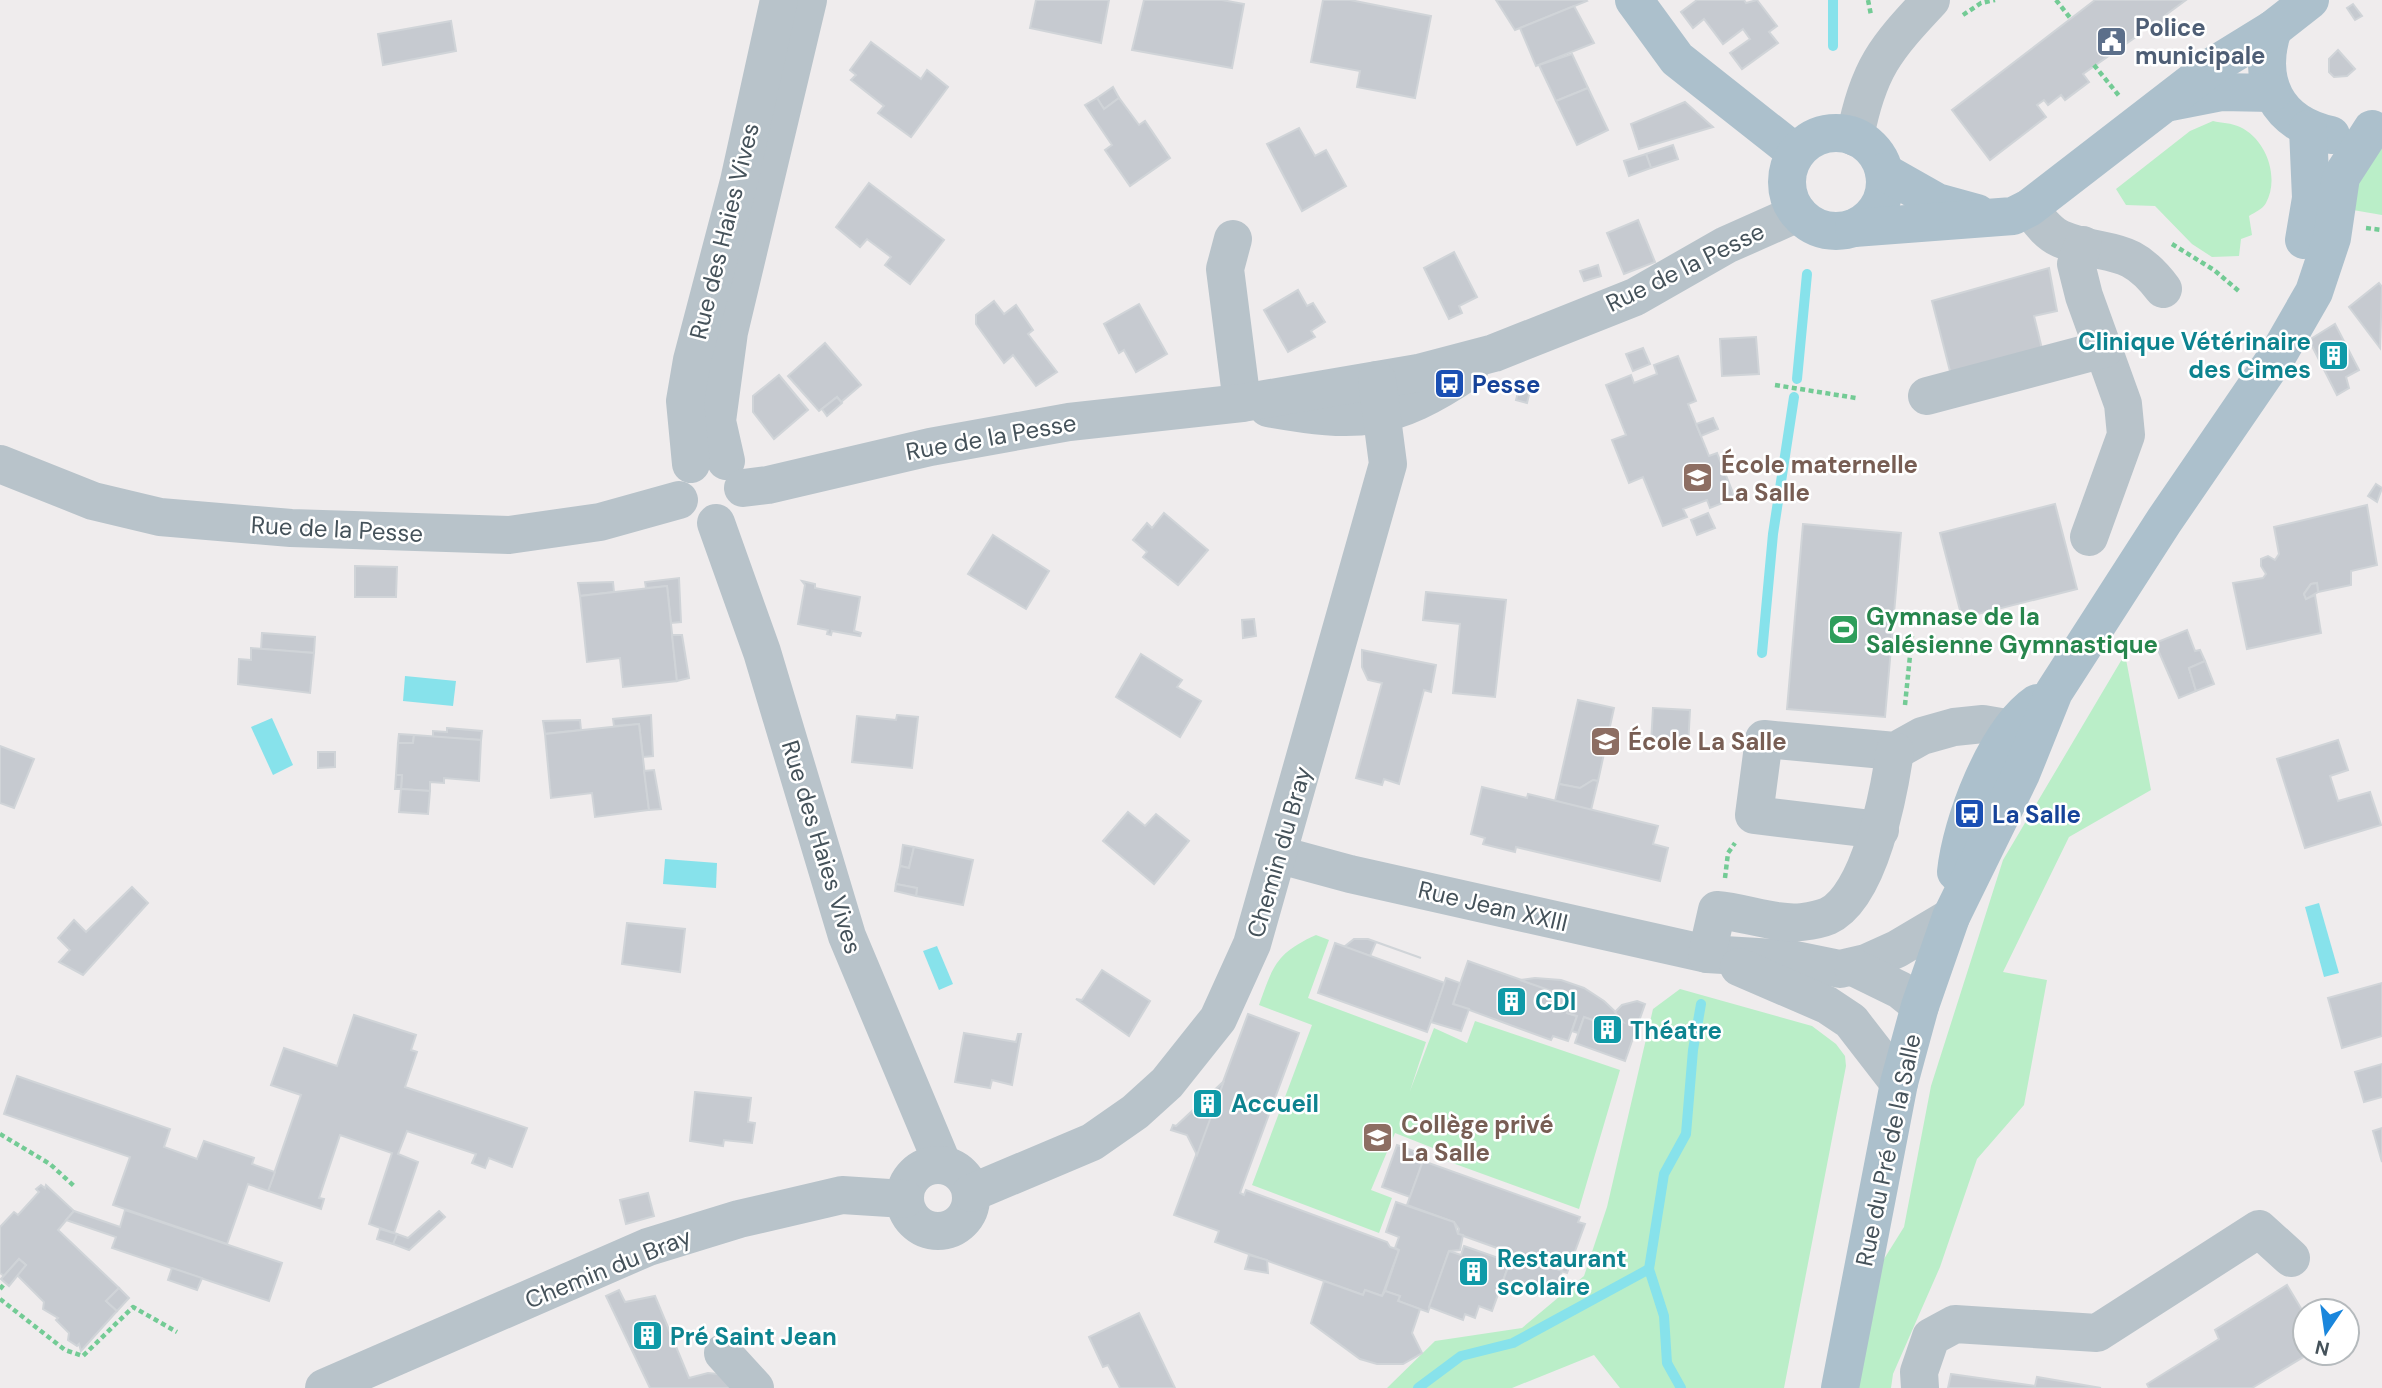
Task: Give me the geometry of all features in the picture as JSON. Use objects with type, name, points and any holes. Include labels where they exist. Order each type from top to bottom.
[{"type":"main road","points":[[1634,0],[1677,60],[1796,153]]},
{"type":"main road","points":[[1854,228],[1872,215],[1883,196],[1884,172],[1874,151],[1855,136],[1834,133],[1813,138],[1796,153],[1787,172],[1788,194],[1798,213],[1813,226],[1832,231],[2014,213],[2213,66],[2273,29],[2310,0]]},
{"type":"main road","points":[[2273,29],[2265,61],[2272,93],[2285,111],[2308,129],[2330,135],[2349,135],[2377,125]]},
{"type":"main road","points":[[2166,103],[2221,92],[2272,93]]},
{"type":"main road","name":"Rue du Pré de la Salle","points":[[1840,1388],[1899,1083],[1920,1006],[1951,917],[2021,774],[2054,692],[2164,521],[2222,440],[2279,353],[2314,292],[2332,238],[2341,177],[2377,125]]},
{"type":"main road","name":"Rue du Pré de la Salle","points":[[2164,521],[2192,445],[2235,373],[2264,338],[2296,284],[2311,198],[2308,129]]},
{"type":"main road","points":[[1884,172],[1937,202],[2014,213]]},
{"type":"main road","name":"Rue du Pré de la Salle","points":[[1951,917],[1958,853],[1969,814],[2012,729],[2028,709],[2054,692]]},
{"type":"street","name":"Rue des Haies Vives","points":[[720,471],[685,401],[692,360],[739,181],[779,0]]},
{"type":"street","name":"Rue des Haies Vives","points":[[720,471],[717,421],[729,332],[808,0]]},
{"type":"street","points":[[1855,136],[1862,101],[1882,54],[1931,0]]},
{"type":"street","name":"Rue de la Pesse","points":[[720,471],[768,485],[930,447],[1069,422],[1242,403],[1328,418],[1379,398],[1419,402],[1494,353],[1635,297],[1726,245],[1798,213]]},
{"type":"street","points":[[2014,213],[2060,239],[2129,256],[2152,274],[2163,289]]},
{"type":"street","points":[[1233,239],[1225,269],[1242,403]]},
{"type":"street","points":[[2083,245],[2076,264],[2084,296],[2123,404],[2126,435],[2089,537]]},
{"type":"street","points":[[1927,396],[2104,349]]},
{"type":"street","name":"Chemin du Bray","points":[[971,1193],[1092,1142],[1135,1112],[1167,1083],[1218,1019],[1252,944],[1280,855],[1388,464],[1379,398]]},
{"type":"street","name":"Rue de la Pesse","points":[[0,464],[93,501],[160,517],[291,528],[509,535],[600,522],[679,500]]},
{"type":"street","points":[[720,471],[743,498],[733,515],[716,523],[693,519],[679,500],[678,484],[720,471]]},
{"type":"street","name":"Rue des Haies Vives","points":[[716,523],[762,652],[847,936],[928,1136],[943,1165]]},
{"type":"street","points":[[1880,830],[1754,815],[1764,739],[1898,750],[1922,736],[1954,726],[1983,723],[2012,729]]},
{"type":"street","points":[[1707,954],[1717,909],[1799,922],[1829,916],[1847,900],[1880,830],[1898,750]]},
{"type":"street","name":"Rue Jean XXIII","points":[[1280,855],[1350,874],[1707,954],[1791,959],[1840,969],[1853,967],[1897,949],[1951,917]]},
{"type":"street","name":"Rue Jean XXIII","points":[[1707,954],[1827,1005],[1851,1021],[1899,1083]]},
{"type":"street","name":"Rue Jean XXIII","points":[[1853,967],[1900,990],[1920,1006]]},
{"type":"street","points":[[1851,1021],[1886,1016],[1920,1006]]},
{"type":"street","points":[[933,1165],[943,1165],[962,1174],[971,1193],[971,1204],[960,1223],[941,1231],[920,1226],[912,1219],[905,1199],[910,1180],[916,1173],[933,1165]]},
{"type":"street","name":"Chemin du Bray","points":[[324,1388],[344,1382],[586,1272],[648,1247],[739,1219],[842,1195],[905,1199]]},
{"type":"street","points":[[1920,1388],[1919,1372],[1931,1336],[1955,1324],[2097,1334],[2259,1229],[2291,1258]]},
{"type":"street","points":[[723,1353],[755,1388]]},
{"type":"path","points":[[2056,0],[2071,19]]},
{"type":"path","points":[[2094,65],[2117,94]]},
{"type":"path","points":[[1775,385],[1856,398]]},
{"type":"path","points":[[1898,750],[1912,636]]},
{"type":"path","points":[[1725,877],[1728,853]]},
{"type":"path","points":[[0,1134],[50,1164],[74,1186]]},
{"type":"path","points":[[0,1289],[5,1283]]},
{"type":"path","points":[[0,1299],[65,1350],[83,1356],[133,1307],[177,1332]]},
{"type":"green space","points":[[2213,121],[2237,126],[2249,133],[2263,149],[2271,171],[2270,193],[2265,205],[2249,216],[2252,235],[2241,239],[2239,256],[2212,257],[2192,244],[2155,206],[2126,205],[2116,189],[2190,131]]},
{"type":"green space","points":[[2382,145],[2382,215],[2347,209],[2351,182]]},
{"type":"green space","points":[[2125,654],[2151,790],[2069,837],[2003,972],[2047,980],[2024,1105],[1977,1159],[1940,1267],[1893,1374],[1891,1388],[1845,1388],[1869,1283],[1904,1227],[1931,1086],[2003,860]]},
{"type":"green space","points":[[1316,935],[1329,940],[1308,998],[1426,1042],[1410,1091],[1434,1028],[1467,1043],[1475,1021],[1620,1070],[1579,1209],[1436,1157],[1438,1150],[1395,1133],[1371,1190],[1392,1198],[1379,1233],[1252,1185],[1312,1025],[1259,1005],[1278,962],[1292,948]]},
{"type":"green space","points":[[1680,989],[1812,1026],[1836,1044],[1845,1056],[1846,1066],[1784,1388],[1620,1388],[1594,1355],[1512,1388],[1387,1388],[1435,1341],[1522,1328],[1584,1276],[1607,1207],[1653,1009]]},
{"type":"water","points":[[405,676],[456,681],[453,706],[403,701]]},
{"type":"water","points":[[272,718],[293,765],[273,775],[251,727]]},
{"type":"water","points":[[665,859],[717,863],[716,888],[663,884]]},
{"type":"water","points":[[2319,903],[2339,973],[2324,977],[2305,907]]},
{"type":"water","points":[[937,946],[953,984],[939,990],[923,951]]},
{"type":"building","points":[[1036,0],[1109,0],[1101,43],[1030,28]]},
{"type":"building","points":[[1144,0],[1222,0],[1244,4],[1232,68],[1132,50]]},
{"type":"building","points":[[1323,0],[1350,0],[1431,16],[1415,98],[1357,87],[1360,71],[1311,62]]},
{"type":"building","points":[[1496,0],[1586,0],[1587,1],[1515,30]]},
{"type":"building","points":[[1697,0],[1744,0],[1746,3],[1757,0],[1777,26],[1769,32],[1778,43],[1742,69],[1730,53],[1750,39],[1743,29],[1723,44],[1704,19],[1693,28],[1681,12]]},
{"type":"building","points":[[2095,0],[2186,0],[2163,17],[2166,21],[2153,32],[2146,22],[2136,29],[2140,34],[2083,74],[2089,82],[2065,100],[2061,95],[2048,105],[2044,100],[2037,105],[2046,117],[1990,160],[1952,110]]},
{"type":"building","points":[[2353,4],[2362,16],[2355,20],[2347,8]]},
{"type":"building","points":[[1574,6],[1594,43],[1536,66],[1520,28]]},
{"type":"building","points":[[451,21],[456,51],[383,65],[378,34]]},
{"type":"building","points":[[871,42],[921,79],[927,70],[948,87],[911,137],[878,113],[884,106],[851,80],[856,75],[850,70]]},
{"type":"building","points":[[2338,50],[2355,69],[2347,76],[2334,77],[2329,72],[2329,59]]},
{"type":"building","points":[[1572,54],[1588,88],[1556,101],[1539,65]]},
{"type":"building","points":[[1113,87],[1119,98],[1104,109],[1097,98]]},
{"type":"building","points":[[1588,88],[1608,130],[1577,145],[1556,101]]},
{"type":"building","points":[[1097,98],[1104,109],[1119,98],[1139,125],[1145,121],[1170,158],[1130,186],[1105,150],[1112,145],[1085,105]]},
{"type":"building","points":[[1685,102],[1713,127],[1639,149],[1631,124]]},
{"type":"building","points":[[1299,128],[1315,156],[1326,150],[1346,186],[1302,211],[1267,144]]},
{"type":"building","points":[[1673,145],[1678,159],[1651,168],[1646,154]]},
{"type":"building","points":[[1646,154],[1651,168],[1629,176],[1624,161]]},
{"type":"building","points":[[869,183],[944,240],[910,284],[885,265],[891,257],[867,239],[860,247],[836,227]]},
{"type":"building","points":[[1638,220],[1655,262],[1624,274],[1607,233]]},
{"type":"building","points":[[1454,252],[1477,297],[1459,306],[1462,313],[1449,319],[1424,268]]},
{"type":"building","points":[[1598,265],[1601,276],[1584,281],[1580,271]]},
{"type":"building","points":[[2049,268],[2057,311],[2034,316],[2043,353],[1951,375],[1932,301]]},
{"type":"building","points":[[2379,283],[2382,287],[2380,348],[2349,307]]},
{"type":"building","points":[[1298,290],[1307,306],[1313,303],[1325,322],[1311,331],[1315,337],[1288,352],[1264,310]]},
{"type":"building","points":[[994,301],[1004,314],[1016,305],[1033,330],[1028,334],[1057,372],[1036,386],[1013,355],[1004,363],[976,324],[976,315]]},
{"type":"building","points":[[1139,304],[1167,354],[1136,372],[1124,350],[1119,353],[1104,324]]},
{"type":"building","name":"Clinique Vétérinaire des Cimes","points":[[2335,324],[2359,370],[2346,377],[2349,388],[2337,395],[2309,340]]},
{"type":"building","points":[[1756,337],[1759,374],[1722,376],[1720,339]]},
{"type":"building","points":[[825,343],[861,385],[841,402],[837,397],[819,411],[788,376]]},
{"type":"building","points":[[1643,348],[1650,364],[1633,371],[1626,354]]},
{"type":"building","points":[[1678,356],[1696,401],[1688,404],[1709,456],[1717,453],[1735,498],[1710,508],[1707,500],[1683,509],[1687,517],[1663,526],[1643,477],[1629,483],[1612,440],[1626,435],[1606,385],[1631,375],[1634,383],[1657,374],[1654,365]]},
{"type":"building","points":[[779,375],[808,410],[774,439],[753,412],[753,396]]},
{"type":"building","points":[[1519,389],[1530,391],[1527,403],[1516,400]]},
{"type":"building","points":[[837,397],[842,403],[827,416],[822,409]]},
{"type":"building","points":[[1713,418],[1718,429],[1701,436],[1696,424]]},
{"type":"building","points":[[2376,484],[2382,488],[2377,502],[2368,496]]},
{"type":"building","points":[[2055,504],[2077,589],[1962,618],[1940,533]]},
{"type":"building","points":[[2367,505],[2377,565],[2351,571],[2351,585],[2318,592],[2317,583],[2311,584],[2304,594],[2306,599],[2315,595],[2321,633],[2247,649],[2233,583],[2263,578],[2266,574],[2261,566],[2261,559],[2268,556],[2275,560],[2279,554],[2274,527]]},
{"type":"building","points":[[1164,513],[1208,550],[1178,585],[1143,557],[1147,552],[1133,540],[1147,523],[1152,528]]},
{"type":"building","points":[[1708,513],[1715,528],[1697,535],[1691,520]]},
{"type":"building","name":"Gymnase de la Salésienne Gymnastique","points":[[1803,524],[1901,533],[1885,717],[1787,709]]},
{"type":"building","points":[[993,535],[1049,571],[1026,609],[968,574]]},
{"type":"building","points":[[355,566],[397,567],[396,597],[355,597]]},
{"type":"building","points":[[679,578],[681,622],[671,623],[667,586],[646,588],[645,582]]},
{"type":"building","points":[[802,581],[815,584],[815,588],[860,597],[854,631],[861,633],[860,636],[832,631],[831,635],[827,634],[828,630],[798,624],[805,585]]},
{"type":"building","points":[[613,582],[614,592],[580,596],[578,583]]},
{"type":"building","points":[[2317,583],[2318,592],[2306,599],[2304,594],[2311,584]]},
{"type":"building","points":[[667,586],[677,681],[623,687],[620,658],[587,662],[580,596]]},
{"type":"building","points":[[1426,592],[1506,600],[1495,697],[1453,693],[1460,624],[1423,620]]},
{"type":"building","points":[[1254,619],[1256,636],[1243,638],[1242,620]]},
{"type":"building","points":[[2187,630],[2195,651],[2200,650],[2205,661],[2189,668],[2196,691],[2179,698],[2155,643]]},
{"type":"building","points":[[262,633],[315,637],[314,653],[261,649]]},
{"type":"building","points":[[672,635],[682,635],[689,678],[677,681]]},
{"type":"building","points":[[251,648],[314,653],[310,693],[238,684],[239,659],[251,660]]},
{"type":"building","points":[[1362,650],[1436,665],[1431,692],[1424,690],[1399,784],[1384,779],[1382,785],[1356,778],[1382,683],[1368,680],[1362,667]]},
{"type":"building","points":[[1141,654],[1182,680],[1177,687],[1201,701],[1180,737],[1116,697]]},
{"type":"building","points":[[2205,661],[2214,684],[2196,691],[2189,668]]},
{"type":"building","points":[[1578,700],[1614,708],[1598,781],[1593,780],[1580,788],[1559,784]]},
{"type":"building","points":[[1653,708],[1690,710],[1688,747],[1651,744]]},
{"type":"building","points":[[651,715],[653,756],[643,757],[639,724],[614,726],[613,719]]},
{"type":"building","points":[[897,715],[918,717],[912,768],[852,762],[857,716],[896,720]]},
{"type":"building","points":[[580,720],[581,730],[545,734],[543,721]]},
{"type":"building","points":[[639,724],[649,810],[595,817],[592,793],[551,798],[545,734]]},
{"type":"building","points":[[447,728],[482,731],[481,740],[433,737],[433,731],[447,732]]},
{"type":"building","points":[[399,734],[414,735],[413,743],[398,743]]},
{"type":"building","points":[[414,735],[481,740],[479,781],[444,778],[444,783],[430,782],[430,791],[401,789],[402,775],[396,775],[398,743],[413,743]]},
{"type":"building","points":[[2338,740],[2348,770],[2330,776],[2338,801],[2370,792],[2381,825],[2305,848],[2277,759]]},
{"type":"building","points":[[0,746],[34,759],[14,808],[0,803]]},
{"type":"building","points":[[318,752],[335,752],[335,767],[318,768]]},
{"type":"building","points":[[654,770],[661,809],[649,810],[644,771]]},
{"type":"building","points":[[396,775],[402,775],[401,789],[395,789]]},
{"type":"building","points":[[1593,780],[1598,781],[1591,810],[1555,801],[1559,784],[1580,788]]},
{"type":"building","points":[[1482,787],[1527,798],[1528,794],[1658,826],[1653,844],[1668,848],[1660,881],[1516,847],[1515,852],[1483,844],[1485,838],[1471,834]]},
{"type":"building","points":[[401,789],[430,791],[428,814],[399,812]]},
{"type":"building","points":[[1128,812],[1145,826],[1156,814],[1189,841],[1154,884],[1103,841]]},
{"type":"building","points":[[903,845],[914,847],[909,868],[900,866]]},
{"type":"building","points":[[914,847],[973,860],[963,905],[916,896],[917,888],[896,884],[900,866],[909,868]]},
{"type":"building","points":[[896,884],[917,888],[916,896],[895,891]]},
{"type":"building","points":[[132,887],[148,903],[83,975],[59,962],[70,950],[58,938],[74,920],[86,932]]},
{"type":"building","points":[[627,923],[685,929],[680,972],[622,964]]},
{"type":"building","points":[[1354,939],[1368,939],[1421,958],[1376,942],[1370,956],[1344,947]]},
{"type":"building","points":[[1335,943],[1445,983],[1427,1032],[1318,993]]},
{"type":"building","name":"CDI","points":[[1468,961],[1572,998],[1567,1013],[1577,1016],[1568,1041],[1553,1036],[1551,1040],[1453,1004]]},
{"type":"building","points":[[1102,970],[1150,1001],[1129,1036],[1076,999],[1082,1000]]},
{"type":"building","points":[[1446,978],[1460,983],[1453,1004],[1469,1009],[1461,1031],[1431,1022]]},
{"type":"building","points":[[1520,980],[1561,980],[1584,988],[1604,1001],[1623,1022],[1614,1019],[1611,1027],[1584,1017],[1578,1033],[1572,1031],[1577,1016],[1567,1013],[1572,998]]},
{"type":"building","points":[[2382,983],[2382,1036],[2342,1048],[2328,998]]},
{"type":"building","name":"Théatre","points":[[1637,1001],[1645,1004],[1625,1061],[1575,1043],[1584,1017],[1611,1027],[1614,1019],[1623,1022],[1615,1012],[1622,1005]]},
{"type":"building","points":[[1248,1014],[1299,1033],[1240,1193],[1244,1195],[1246,1190],[1387,1242],[1390,1247],[1399,1250],[1382,1296],[1365,1290],[1363,1295],[1215,1242],[1219,1231],[1174,1215]]},
{"type":"building","points":[[354,1015],[416,1035],[411,1050],[417,1052],[405,1087],[527,1128],[512,1167],[489,1158],[485,1168],[472,1163],[476,1154],[407,1131],[398,1154],[418,1162],[394,1233],[369,1224],[392,1153],[340,1135],[319,1198],[324,1199],[321,1209],[268,1191],[301,1095],[271,1085],[284,1048],[337,1066]]},
{"type":"building","points":[[964,1033],[1016,1042],[1018,1034],[1021,1034],[1012,1085],[992,1080],[990,1088],[955,1082]]},
{"type":"building","points":[[2382,1064],[2382,1097],[2364,1102],[2355,1072]]},
{"type":"building","points":[[17,1076],[170,1129],[164,1147],[197,1159],[204,1141],[254,1158],[252,1164],[275,1172],[268,1191],[248,1184],[227,1244],[113,1205],[130,1157],[4,1114]]},
{"type":"building","name":"Accueil","points":[[1224,1081],[1197,1155],[1187,1135],[1171,1130],[1173,1125],[1176,1126]]},
{"type":"building","points":[[695,1092],[751,1098],[748,1122],[755,1123],[752,1143],[724,1140],[723,1146],[690,1141]]},
{"type":"building","points":[[2382,1128],[2382,1162],[2373,1131]]},
{"type":"building","points":[[1397,1145],[1425,1155],[1410,1197],[1382,1187]]},
{"type":"building","points":[[1423,1161],[1580,1217],[1578,1222],[1585,1224],[1567,1273],[1458,1234],[1459,1229],[1454,1222],[1407,1205]]},
{"type":"building","points":[[41,1185],[45,1188],[46,1185],[74,1211],[58,1230],[119,1288],[106,1301],[117,1311],[81,1351],[79,1344],[77,1346],[68,1340],[69,1333],[56,1320],[58,1318],[43,1309],[44,1302],[17,1275],[26,1265],[19,1259],[4,1276],[0,1273],[0,1227],[14,1212],[18,1215],[39,1192],[36,1189]]},
{"type":"building","points":[[648,1193],[654,1216],[626,1224],[620,1200]]},
{"type":"building","points":[[1396,1202],[1454,1222],[1458,1234],[1463,1235],[1460,1250],[1449,1251],[1428,1312],[1398,1301],[1400,1296],[1385,1291],[1399,1250],[1395,1248],[1399,1237],[1386,1232]]},
{"type":"building","points":[[125,1210],[282,1263],[269,1301],[112,1248],[116,1237],[66,1220],[74,1211],[120,1227]]},
{"type":"building","points":[[439,1211],[445,1217],[409,1250],[393,1244],[397,1234],[408,1238]]},
{"type":"building","points":[[380,1229],[397,1234],[393,1244],[377,1239]]},
{"type":"building","name":"Restaurant scolaire","points":[[1464,1246],[1504,1260],[1507,1251],[1513,1253],[1492,1311],[1479,1306],[1475,1318],[1465,1314],[1463,1320],[1429,1307],[1449,1251],[1461,1255]]},
{"type":"building","points":[[1513,1253],[1562,1271],[1556,1289],[1544,1285],[1540,1295],[1512,1286],[1511,1282],[1502,1284]]},
{"type":"building","points":[[1249,1255],[1267,1260],[1268,1273],[1245,1269]]},
{"type":"building","points":[[19,1259],[26,1265],[9,1286],[1,1279]]},
{"type":"building","points":[[172,1268],[202,1278],[197,1290],[168,1280]]},
{"type":"building","points":[[1324,1281],[1363,1295],[1365,1290],[1382,1296],[1385,1291],[1400,1296],[1398,1301],[1420,1309],[1412,1333],[1422,1353],[1403,1364],[1377,1364],[1360,1359],[1311,1323]]},
{"type":"building","points":[[2287,1285],[2294,1297],[2291,1297],[2291,1364],[2252,1388],[2149,1388],[2147,1384],[2219,1339],[2215,1330]]},
{"type":"building","points":[[119,1288],[129,1298],[117,1311],[106,1301]]},
{"type":"building","name":"Pré Saint Jean","points":[[619,1290],[625,1302],[655,1296],[689,1378],[708,1373],[718,1374],[740,1388],[650,1388],[606,1296]]},
{"type":"building","points":[[1139,1313],[1175,1388],[1120,1388],[1108,1365],[1103,1367],[1089,1337]]},
{"type":"building","points":[[1951,1374],[2035,1386],[2037,1377],[2101,1388],[1948,1388]]},
{"type":"waterway","points":[[1833,0],[1833,46]]},
{"type":"waterway","points":[[1797,379],[1807,274]]},
{"type":"waterway","points":[[1762,653],[1773,534],[1794,397]]},
{"type":"waterway","points":[[1681,1388],[1667,1363],[1664,1316],[1649,1269],[1664,1174],[1686,1134],[1693,1050],[1701,1004]]},
{"type":"waterway","points":[[1418,1388],[1461,1356],[1513,1343],[1649,1269]]},
{"type":"place","name":"Police municipale","points":[[2112,41]]},
{"type":"place","name":"Clinique Vétérinaire des Cimes","points":[[2334,355]]},
{"type":"place","name":"Pesse","points":[[1449,384]]},
{"type":"place","name":"École maternelle La Salle","points":[[1698,478]]},
{"type":"place","name":"Gymnase de la Salésienne Gymnastique","points":[[1843,630]]},
{"type":"place","name":"École La Salle","points":[[1605,741]]},
{"type":"place","name":"La Salle","points":[[1969,814]]},
{"type":"place","name":"CDI","points":[[1512,1001]]},
{"type":"place","name":"Théatre","points":[[1607,1030]]},
{"type":"place","name":"Accueil","points":[[1208,1103]]},
{"type":"place","name":"Collège privé La Salle","points":[[1378,1138]]},
{"type":"place","name":"Restaurant scolaire","points":[[1474,1272]]},
{"type":"place","name":"Pré Saint Jean","points":[[647,1336]]}]
